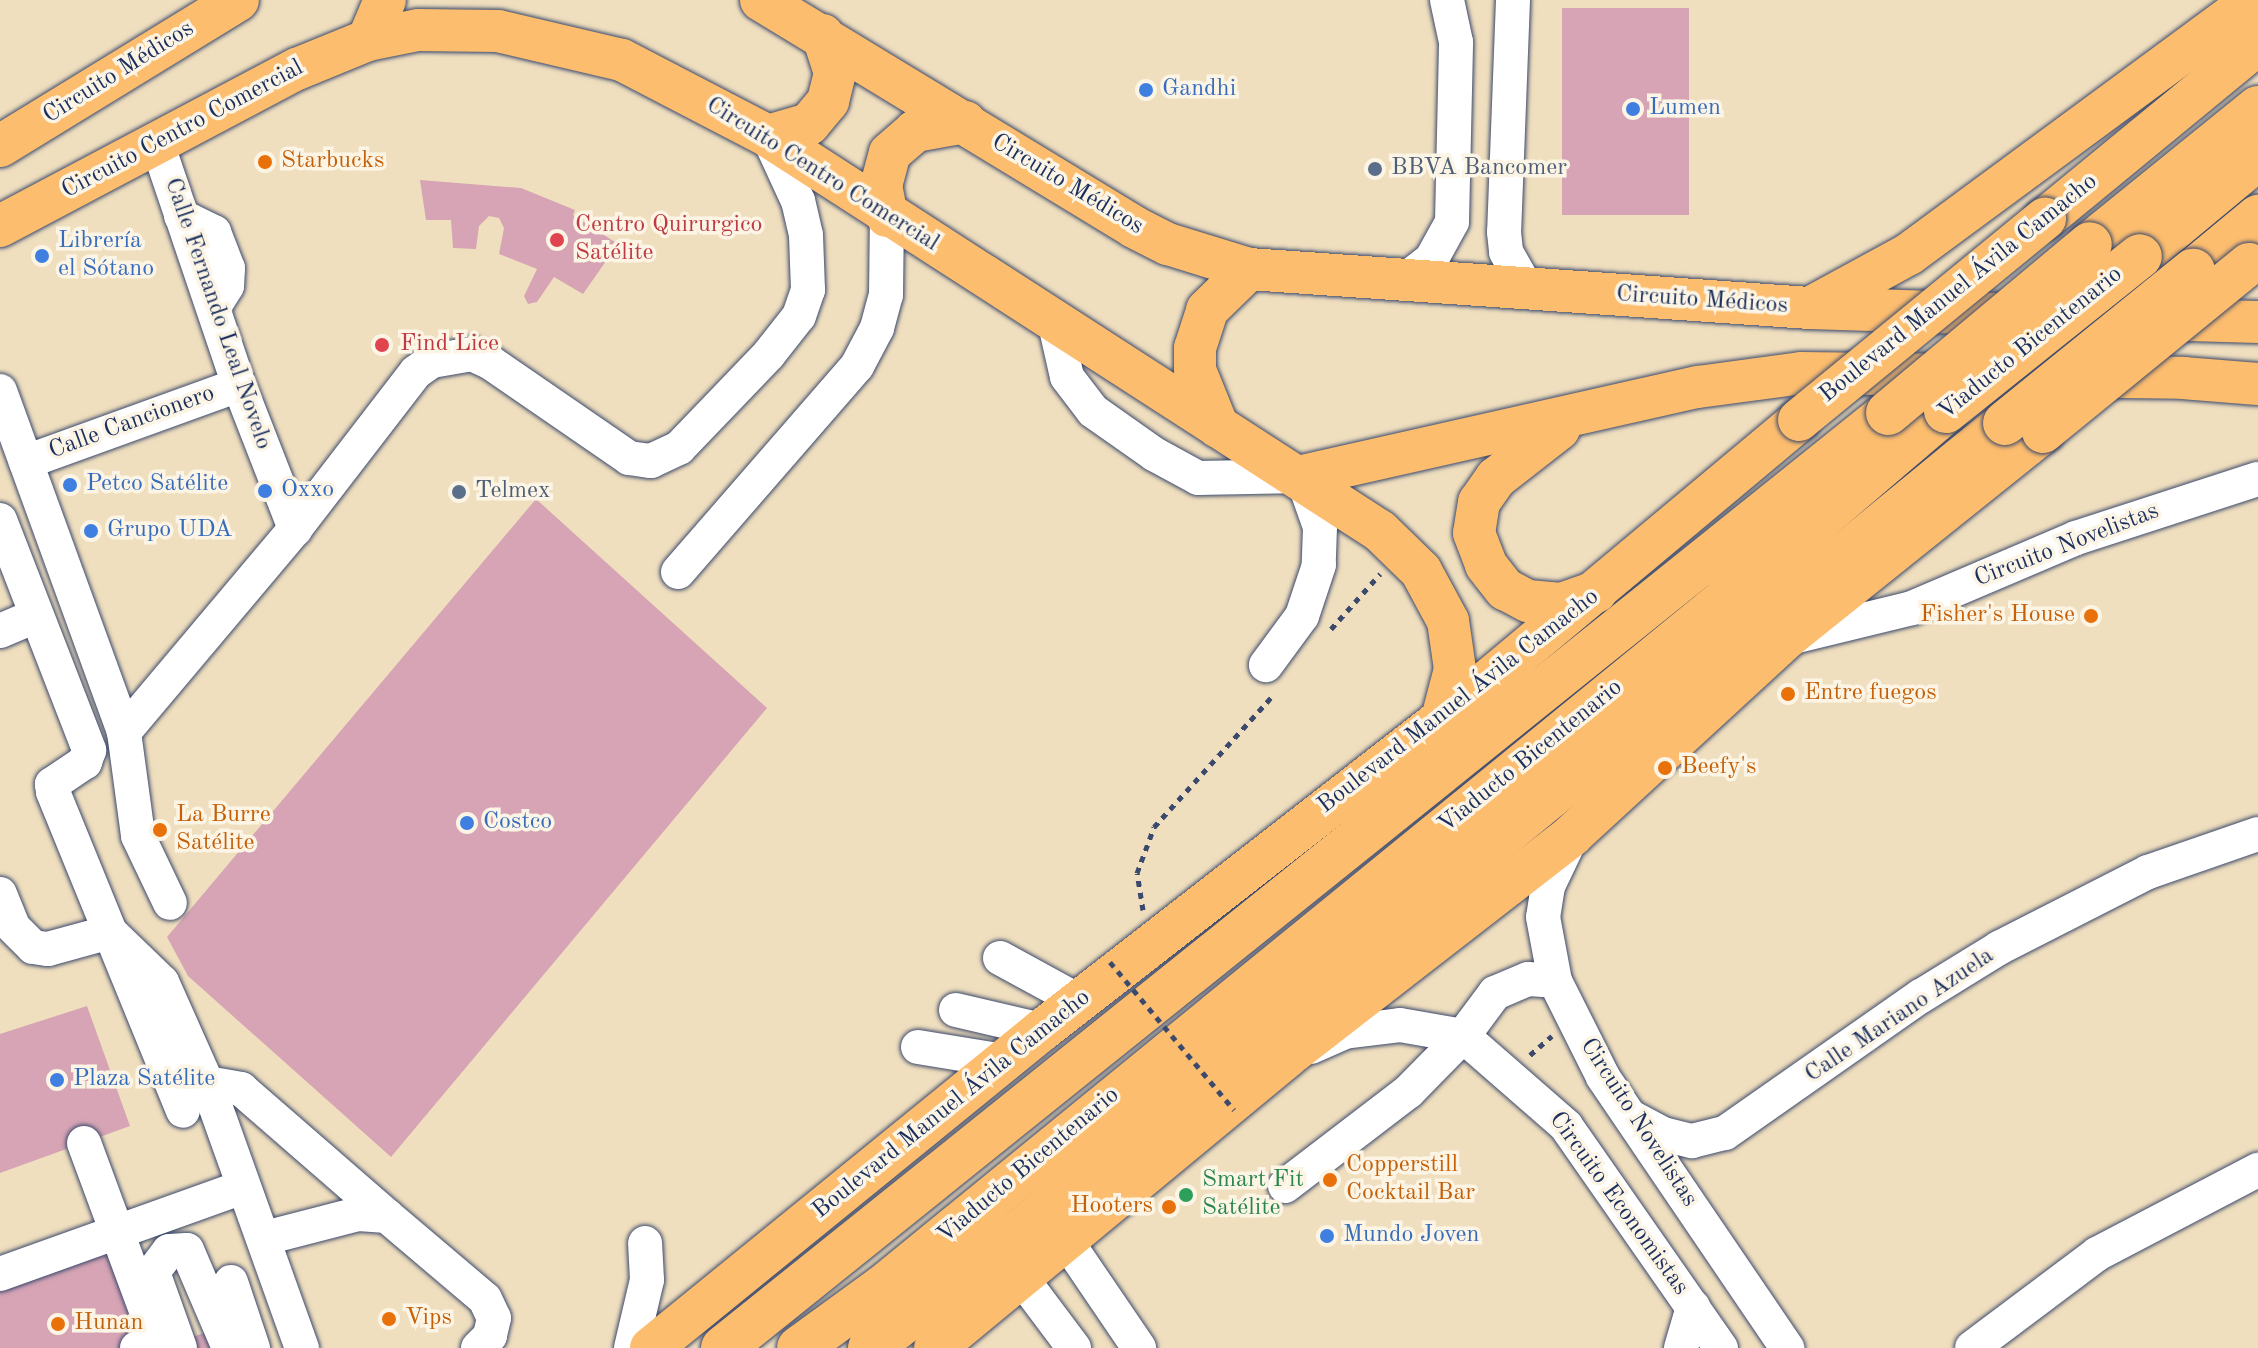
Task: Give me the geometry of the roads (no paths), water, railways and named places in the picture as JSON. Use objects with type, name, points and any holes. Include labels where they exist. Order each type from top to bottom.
[{"type":"highway","name":"Boulevard Manuel Ávila Camacho","points":[[723,1348],[1888,413],[2258,108]]},
{"type":"highway","name":"Viaducto Bicentenario","points":[[799,1348],[883,1287],[1713,610],[1946,411],[2258,158]]},
{"type":"highway","points":[[870,1348],[1017,1234],[2024,428],[2193,271],[2258,217]]},
{"type":"main road","name":"Circuito Médicos","points":[[0,146],[238,0]]},
{"type":"main road","points":[[368,40],[385,0]]},
{"type":"main road","name":"Circuito Médicos","points":[[761,0],[1146,233],[1249,269],[1809,308],[2258,322]]},
{"type":"main road","points":[[1809,308],[1909,254],[2253,0]]},
{"type":"main road","name":"Circuito Centro Comercial","points":[[0,226],[297,69],[368,40],[455,29],[558,41],[622,60],[768,136],[1055,324],[1302,476],[1401,549],[1436,593],[1452,636],[1453,686],[1442,719]]},
{"type":"main road","points":[[768,136],[809,124],[828,101],[835,73],[823,35]]},
{"type":"main road","name":"Boulevard Manuel Ávila Camacho","points":[[651,1348],[1042,1030],[1442,719],[1601,590],[1799,420],[2258,44]]},
{"type":"main road","points":[[887,216],[881,186],[890,153],[915,131],[965,122]]},
{"type":"main road","points":[[935,1348],[1285,1058],[1572,835],[1785,639],[2024,428],[2253,260]]},
{"type":"main road","points":[[1218,427],[1195,370],[1195,348],[1207,310],[1249,269]]},
{"type":"main road","points":[[1302,476],[1573,419],[1698,387],[1801,373],[2183,378],[2258,384]]},
{"type":"main road","points":[[1573,419],[1519,455],[1496,478],[1479,502],[1474,533],[1486,565],[1505,589],[1528,601],[1561,604],[1601,590]]},
{"type":"street","points":[[1405,280],[1431,260],[1452,222],[1456,42],[1447,0]]},
{"type":"street","points":[[1513,0],[1504,232],[1506,252],[1527,289]]},
{"type":"street","points":[[124,732],[295,529],[416,372],[452,355],[472,354],[491,363],[629,458],[651,461],[679,448],[769,354],[799,316],[808,290],[810,266],[798,201],[768,136]]},
{"type":"street","name":"Calle Fernando Leal Novelo","points":[[157,143],[239,385],[295,529]]},
{"type":"street","points":[[678,572],[857,366],[877,328],[886,295],[887,216]]},
{"type":"street","points":[[1055,324],[1067,377],[1084,400],[1154,454],[1198,478],[1302,476],[1320,527],[1319,565],[1302,616],[1276,673]]},
{"type":"street","name":"Calle Cancionero","points":[[26,462],[239,385]]},
{"type":"street","points":[[0,391],[124,732],[138,836],[170,903]]},
{"type":"street","name":"Circuito Novelistas","points":[[1785,639],[1912,608],[2076,538],[2258,479]]},
{"type":"street","points":[[0,520],[89,750],[85,762],[52,784],[53,792],[183,1111]]},
{"type":"street","points":[[0,631],[36,616]]},
{"type":"street","name":"Calle Mariano Azuela","points":[[1633,1118],[1663,1134],[1692,1141],[1725,1133],[1921,996],[1999,948],[2148,872],[2258,834]]},
{"type":"street","name":"Circuito Novelistas","points":[[1572,835],[1548,886],[1543,917],[1555,981],[1571,1019],[1633,1118],[1787,1348]]},
{"type":"street","points":[[0,894],[13,927],[33,947],[48,949],[110,932]]},
{"type":"street","points":[[110,932],[162,982],[207,1083],[302,1348]]},
{"type":"street","points":[[1000,958],[1079,1001]]},
{"type":"street","points":[[1285,1186],[1374,1121],[1463,1036],[1495,993],[1528,979],[1555,981]]},
{"type":"street","points":[[956,1010],[1042,1030]]},
{"type":"street","points":[[1285,1058],[1344,1032],[1400,1025],[1463,1036]]},
{"type":"street","name":"Circuito Economistas","points":[[1463,1036],[1566,1126],[1721,1348]]},
{"type":"street","points":[[918,1047],[1004,1061]]},
{"type":"street","points":[[207,1083],[241,1089],[485,1299],[494,1318],[490,1336],[478,1348]]},
{"type":"street","points":[[84,1143],[162,1344]]},
{"type":"street","points":[[1972,1348],[2097,1254],[2258,1170]]},
{"type":"street","points":[[0,1274],[243,1187]]},
{"type":"street","points":[[265,1238],[358,1214],[387,1216]]},
{"type":"street","points":[[1065,1239],[1139,1348]]},
{"type":"street","points":[[631,1348],[647,1280],[645,1243]]},
{"type":"street","points":[[162,1344],[153,1272],[169,1251],[187,1250],[229,1348]]},
{"type":"street","points":[[1020,1276],[1074,1348]]},
{"type":"street","points":[[231,1282],[253,1348]]},
{"type":"street","points":[[1681,1348],[1693,1307]]},
{"type":"place","name":"Gandhi","points":[[1146,90]]},
{"type":"place","name":"Lumen","points":[[1633,109]]},
{"type":"place","name":"Starbucks","points":[[265,162]]},
{"type":"place","name":"BBVA Bancomer","points":[[1375,169]]},
{"type":"place","name":"Centro Quirurgico Satélite","points":[[557,240]]},
{"type":"place","name":"Librería el Sótano","points":[[42,256]]},
{"type":"place","name":"Find Lice","points":[[382,345]]},
{"type":"place","name":"Petco Satélite","points":[[70,485]]},
{"type":"place","name":"Oxxo","points":[[265,491]]},
{"type":"place","name":"Telmex","points":[[459,492]]},
{"type":"place","name":"Grupo UDA","points":[[91,531]]},
{"type":"place","name":"Fisher's House","points":[[2091,616]]},
{"type":"place","name":"Entre fuegos","points":[[1788,694]]},
{"type":"place","name":"Beefy's","points":[[1665,768]]},
{"type":"place","name":"Costco","points":[[467,823]]},
{"type":"place","name":"La Burre Satélite","points":[[160,830]]},
{"type":"place","name":"Plaza Satélite","points":[[57,1080]]},
{"type":"place","name":"Copperstill Cocktail Bar","points":[[1330,1180]]},
{"type":"place","name":"Smart Fit Satélite","points":[[1186,1195]]},
{"type":"place","name":"Hooters","points":[[1169,1207]]},
{"type":"place","name":"Mundo Joven","points":[[1327,1236]]},
{"type":"place","name":"Vips","points":[[389,1319]]},
{"type":"place","name":"Hunan","points":[[58,1324]]}]
